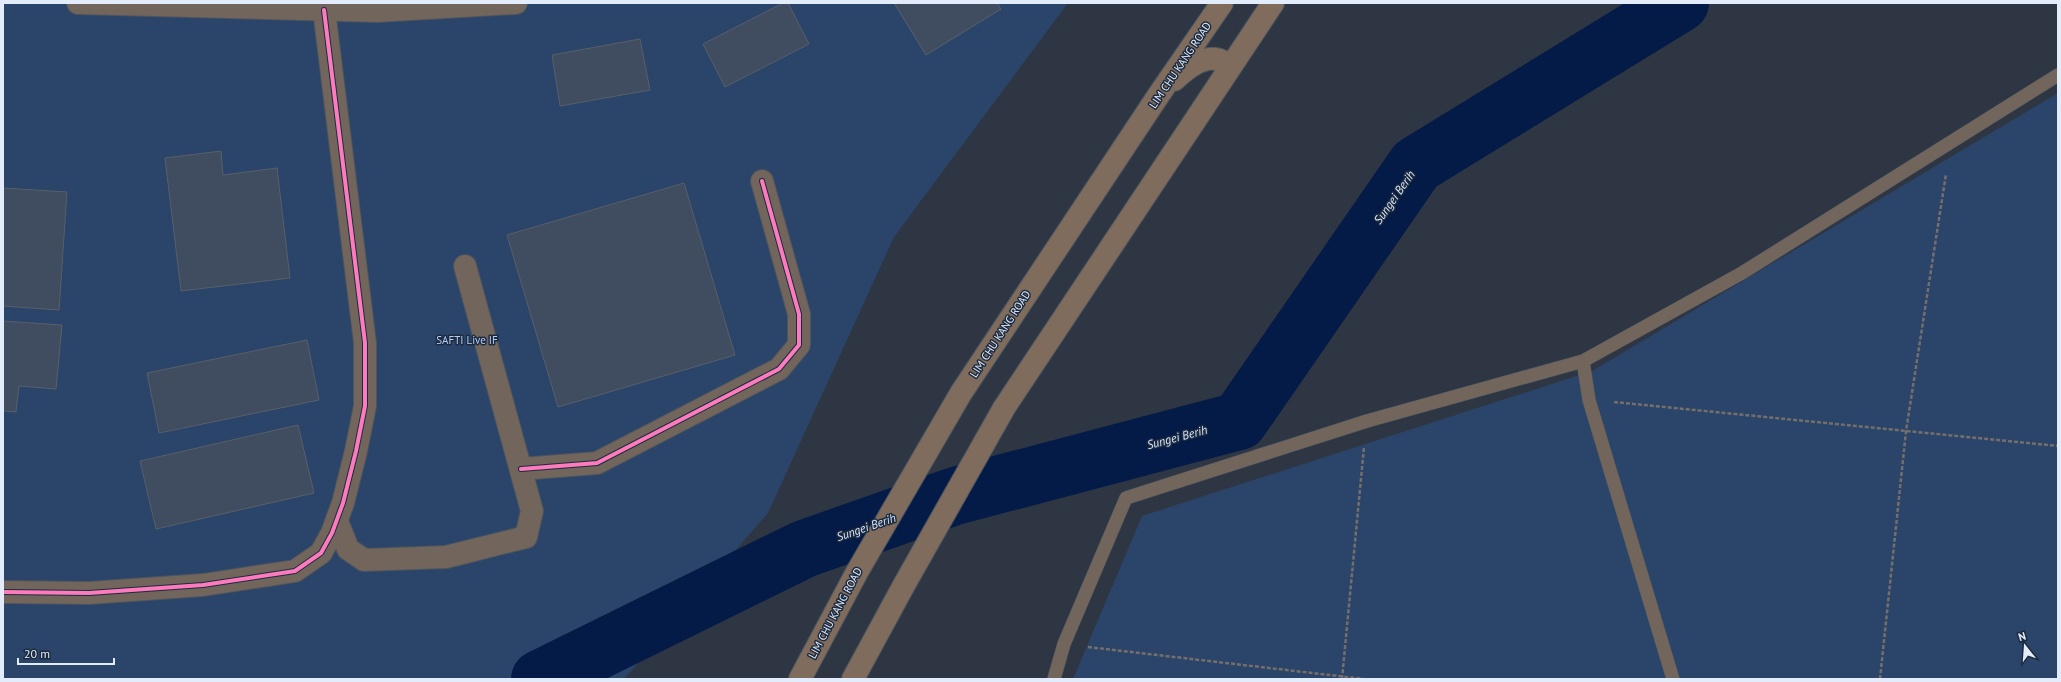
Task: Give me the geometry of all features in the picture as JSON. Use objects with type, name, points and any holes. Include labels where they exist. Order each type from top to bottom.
[{"type":"main road","name":"LIM CHU KANG ROAD","points":[[800,679],[856,572],[962,393],[1158,96],[1222,3]]},
{"type":"main road","points":[[853,679],[904,585],[1004,408],[1273,3]]},
{"type":"main road","points":[[1158,96],[1185,70],[1204,60],[1217,59],[1230,66]]},
{"type":"street","points":[[78,3],[324,10],[347,7],[377,11],[516,3]]},
{"type":"street","points":[[3,592],[88,593],[203,585],[295,571],[321,554],[344,503],[365,406],[365,343],[324,10]]},
{"type":"street","points":[[521,469],[597,463],[778,369],[799,345],[799,314],[762,181]]},
{"type":"street","points":[[337,521],[348,548],[364,560],[446,556],[526,537],[532,511],[465,266]]},
{"type":"lane","points":[[1054,679],[1064,644],[1126,498],[1367,421],[1583,361],[1742,273],[2058,75]]},
{"type":"lane","points":[[1583,361],[1589,400],[1673,679]]},
{"type":"path","points":[[1880,679],[1906,431],[1951,143]]},
{"type":"path","points":[[1589,400],[2058,446]]},
{"type":"path","points":[[1342,678],[1367,421]]},
{"type":"path","points":[[1064,644],[1342,678],[1364,679]]},
{"type":"green space","name":"SAFTI Live IF","points":[[3,3],[1068,3],[894,237],[768,513],[624,679],[3,679]]},
{"type":"green space","points":[[2058,93],[2058,679],[1073,679],[1142,516],[1592,371]]},
{"type":"building","points":[[783,3],[788,3],[809,44],[725,87],[703,44]]},
{"type":"building","points":[[894,3],[997,3],[1001,9],[926,55]]},
{"type":"building","points":[[640,39],[650,90],[560,106],[552,55]]},
{"type":"building","points":[[221,151],[223,175],[277,168],[290,278],[181,291],[165,158]]},
{"type":"building","points":[[684,183],[735,355],[558,407],[507,235]]},
{"type":"building","points":[[3,188],[67,192],[59,310],[3,306]]},
{"type":"building","points":[[3,321],[62,325],[56,389],[19,386],[16,412],[3,411]]},
{"type":"building","points":[[307,340],[319,400],[159,433],[147,373]]},
{"type":"building","points":[[298,425],[314,493],[156,529],[140,461]]},
{"type":"waterway","name":"Sungei Berih","points":[[540,679],[804,549],[955,496],[1239,421],[1416,165],[1680,3]]},
{"type":"cycle path","points":[[3,592],[89,593],[203,585],[295,571],[321,553],[332,533],[343,503],[365,406],[365,343],[324,10]]},
{"type":"cycle path","points":[[521,469],[597,463],[779,369],[799,345],[799,314],[762,181]]}]
